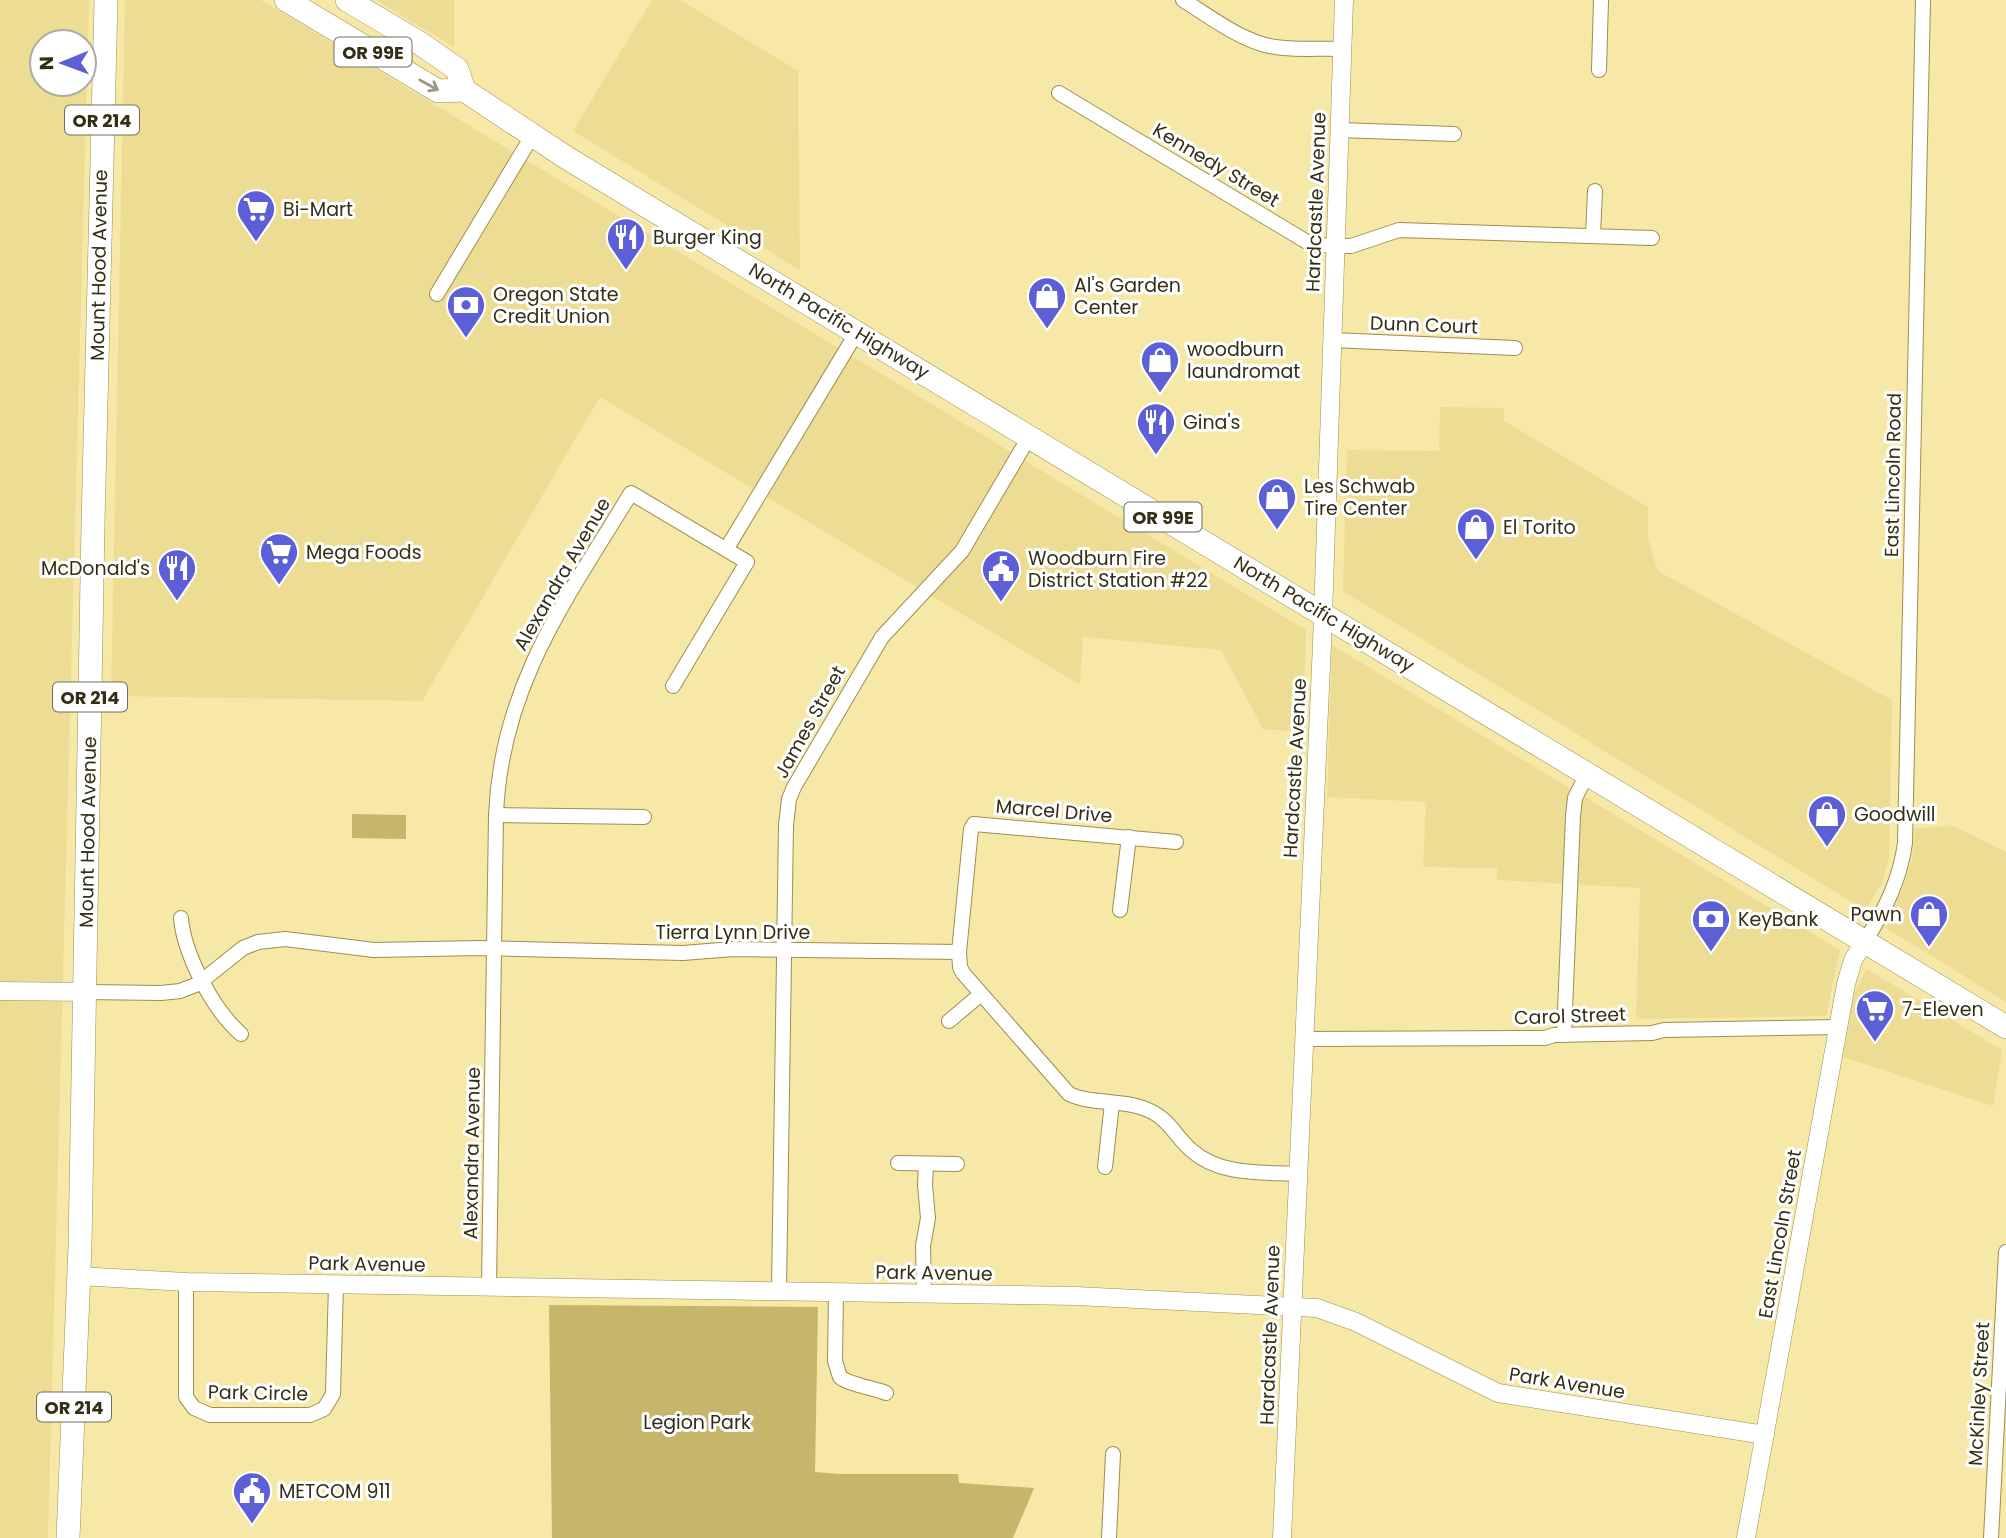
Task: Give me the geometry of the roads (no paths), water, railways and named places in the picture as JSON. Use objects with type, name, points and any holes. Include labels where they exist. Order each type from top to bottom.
[{"type":"main road","name":"Mount Hood Avenue","points":[[68,1538],[86,992],[93,524],[106,0]]},
{"type":"main road","name":"North Pacific Highway","points":[[286,0],[438,91],[464,90],[532,136],[2006,1027]]},
{"type":"main road","name":"North Pacific Highway","points":[[347,0],[418,42],[457,69],[464,90]]},
{"type":"street","points":[[1183,0],[1241,35],[1264,44],[1342,49]]},
{"type":"street","name":"Hardcastle Avenue","points":[[1282,1538],[1323,613],[1344,0]]},
{"type":"street","points":[[1600,70],[1601,0]]},
{"type":"street","name":"East Lincoln Road","points":[[1864,941],[1894,889],[1905,843],[1923,0]]},
{"type":"street","name":"Kennedy Street","points":[[1059,93],[1308,243],[1336,246],[1367,242],[1382,234],[1399,230],[1652,238]]},
{"type":"street","points":[[1339,130],[1454,134]]},
{"type":"street","points":[[437,294],[532,136]]},
{"type":"street","points":[[1594,236],[1595,191]]},
{"type":"street","points":[[673,685],[747,562],[727,548],[857,332]]},
{"type":"street","name":"Dunn Court","points":[[1332,341],[1514,348]]},
{"type":"street","name":"James Street","points":[[779,1291],[786,825],[789,799],[882,637],[962,551],[1030,436]]},
{"type":"street","name":"Alexandra Avenue","points":[[489,1286],[496,815],[503,751],[522,684],[552,621],[631,493],[727,548]]},
{"type":"street","points":[[1564,1035],[1575,798],[1587,774]]},
{"type":"street","points":[[496,815],[644,817]]},
{"type":"street","name":"Marcel Drive","points":[[959,952],[971,829],[974,824],[1176,842]]},
{"type":"street","points":[[1121,910],[1129,837]]},
{"type":"street","points":[[181,918],[183,937],[203,981],[225,1020],[241,1034]]},
{"type":"street","name":"Tierra Lynn Drive","points":[[86,992],[161,993],[189,988],[203,981],[243,948],[267,940],[293,940],[374,950],[494,948],[683,953],[733,948],[959,952]]},
{"type":"street","name":"East Lincoln Street","points":[[1746,1538],[1850,966],[1864,941]]},
{"type":"street","points":[[959,952],[960,967],[1069,1094],[1083,1099],[1143,1108],[1163,1118],[1189,1149],[1217,1167],[1236,1171],[1298,1174]]},
{"type":"street","points":[[0,991],[86,992]]},
{"type":"street","points":[[949,1021],[981,993]]},
{"type":"street","name":"Carol Street","points":[[1304,1040],[1545,1038],[1564,1035],[1838,1027]]},
{"type":"street","points":[[1105,1167],[1112,1103]]},
{"type":"street","points":[[898,1163],[957,1164]]},
{"type":"street","points":[[924,1294],[923,1246],[928,1218],[926,1164]]},
{"type":"street","name":"McKinley Street","points":[[1991,1538],[2006,1252]]},
{"type":"street","name":"Park Avenue","points":[[78,1276],[186,1282],[1076,1296],[1317,1308],[1342,1315],[1498,1393],[1765,1435]]},
{"type":"street","name":"Park Circle","points":[[186,1282],[186,1397],[194,1408],[210,1415],[310,1415],[324,1409],[333,1394],[336,1284]]},
{"type":"street","points":[[836,1292],[835,1361],[840,1377],[849,1383],[886,1393]]},
{"type":"street","points":[[1109,1538],[1112,1454]]},
{"type":"place","name":"Bi-Mart","points":[[256,243]]},
{"type":"place","name":"Burger King","points":[[626,271]]},
{"type":"place","name":"Al's Garden Center","points":[[1047,330]]},
{"type":"place","name":"Oregon State Credit Union","points":[[466,339]]},
{"type":"place","name":"woodburn laundromat","points":[[1160,394]]},
{"type":"place","name":"Gina's","points":[[1156,456]]},
{"type":"place","name":"Les Schwab Tire Center","points":[[1277,531]]},
{"type":"place","name":"El Torito","points":[[1476,561]]},
{"type":"place","name":"Mega Foods","points":[[279,586]]},
{"type":"place","name":"McDonald's","points":[[177,602]]},
{"type":"place","name":"Woodburn Fire District Station #22","points":[[1001,603]]},
{"type":"place","name":"Goodwill","points":[[1827,848]]},
{"type":"place","name":"Pawn","points":[[1929,948]]},
{"type":"place","name":"KeyBank","points":[[1711,953]]},
{"type":"place","name":"7-Eleven","points":[[1875,1043]]},
{"type":"place","name":"METCOM 911","points":[[252,1525]]},
{"type":"park label","name":"Legion Park","points":[[697,1422]]}]
